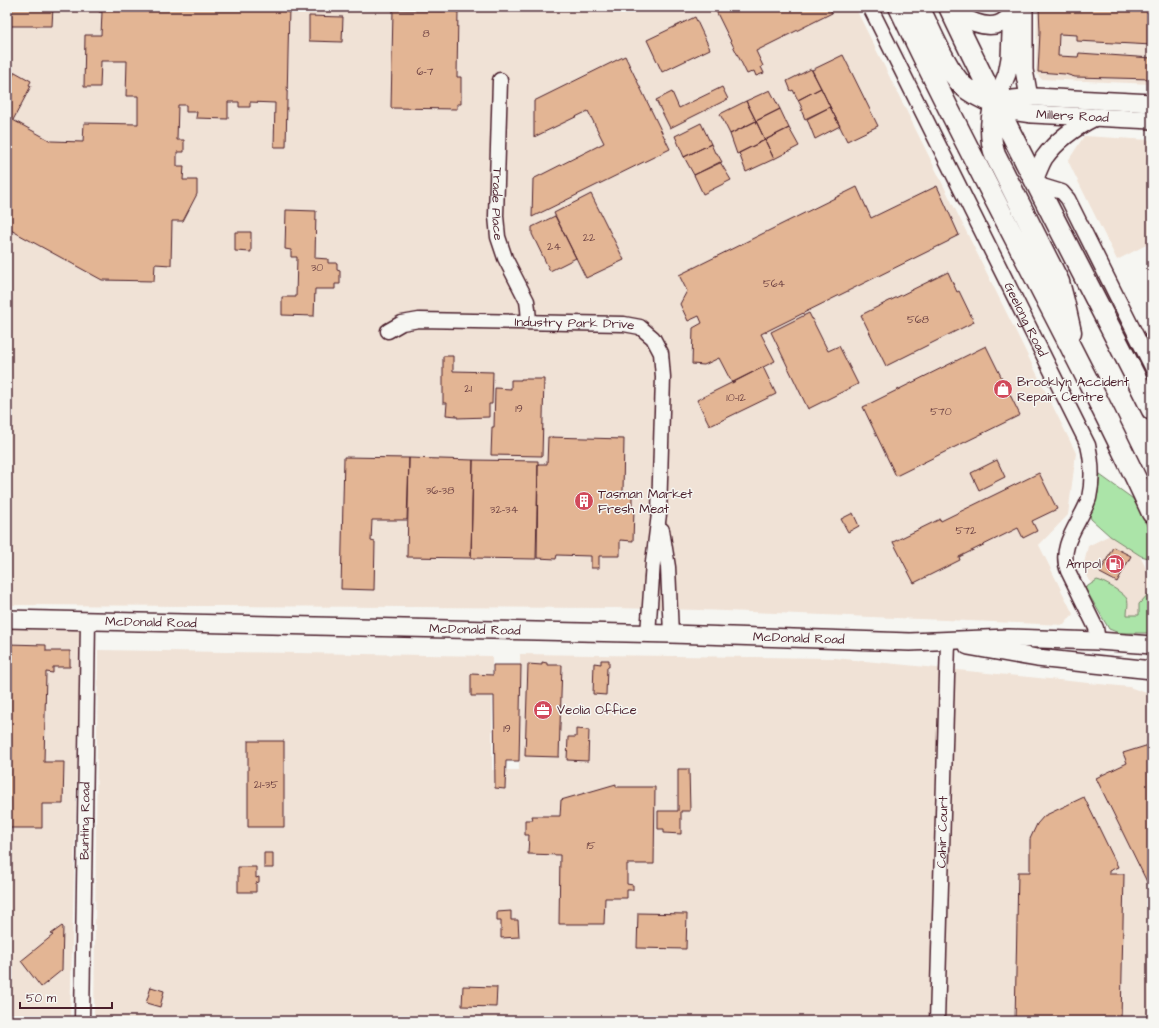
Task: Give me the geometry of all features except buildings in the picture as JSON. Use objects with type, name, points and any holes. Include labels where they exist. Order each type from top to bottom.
[{"type":"highway","name":"Geelong Road","points":[[899,7],[947,106],[1077,360],[1152,513]]},
{"type":"highway","points":[[919,7],[946,62],[957,79],[972,93],[995,104]]},
{"type":"highway","points":[[949,8],[995,104],[1093,292],[1152,410]]},
{"type":"highway","points":[[995,104],[990,129],[991,142],[995,155],[1059,282],[1077,360]]},
{"type":"main road","points":[[949,8],[973,21],[987,25],[999,24],[1016,10]]},
{"type":"main road","points":[[995,104],[1007,74],[1016,10]]},
{"type":"main road","points":[[1016,10],[1028,97]]},
{"type":"main road","name":"Millers Road","points":[[995,104],[1028,97],[1152,103]]},
{"type":"main road","points":[[1035,182],[1044,158],[1076,127],[1095,117],[1096,100]]},
{"type":"main road","name":"Millers Road","points":[[995,104],[1018,112],[1152,120]]},
{"type":"main road","name":"McDonald Road","points":[[7,619],[671,634],[902,642],[945,642],[1008,638],[1149,644]]},
{"type":"main road","points":[[1097,665],[1098,641]]},
{"type":"main road","name":"McDonald Road","points":[[945,642],[1006,654],[1147,671]]},
{"type":"street","name":"Geelong Road","points":[[870,7],[1088,445],[1091,460],[1091,488],[1083,512],[1068,542],[1066,561],[1068,571],[1096,628],[1098,641]]},
{"type":"street","name":"Trade Place","points":[[500,80],[496,216],[498,237],[505,258],[526,301],[529,321]]},
{"type":"street","points":[[1035,182],[1062,192],[1068,199],[1152,367]]},
{"type":"street","name":"Industry Park Drive","points":[[388,331],[402,323],[419,320],[529,321],[624,324],[640,327],[654,338],[662,353],[663,377],[659,514],[653,562],[648,634]]},
{"type":"street","name":"Industry Park Drive","points":[[659,514],[668,567],[671,634]]},
{"type":"street","name":"Bunting Road","points":[[82,1021],[88,620]]},
{"type":"street","name":"Cahir Court","points":[[937,1021],[945,642]]},
{"type":"shaded area","points":[[7,7],[855,7],[1076,453],[1068,515],[1039,545],[1073,614],[1064,625],[700,610],[614,608],[7,605]]},
{"type":"shaded area","points":[[1037,7],[1152,7],[1152,84],[1041,79],[1036,73]]},
{"type":"shaded area","points":[[1084,136],[1150,140],[1152,145],[1152,242],[1117,260],[1068,161]]},
{"type":"shaded area","points":[[1126,527],[1152,581],[1152,626],[1113,626],[1083,568],[1088,546]]},
{"type":"shaded area","points":[[7,619],[81,620],[70,1021],[7,1021]]},
{"type":"shaded area","points":[[98,650],[492,656],[492,770],[519,770],[520,654],[835,658],[1129,687],[1152,695],[1152,1021],[94,1021]]},
{"type":"green space","points":[[1100,475],[1132,498],[1137,505],[1152,537],[1152,559],[1141,556],[1110,536],[1091,519],[1090,515],[1098,493]]},
{"type":"green space","points":[[1097,580],[1113,588],[1127,599],[1127,615],[1139,615],[1139,604],[1152,590],[1152,633],[1119,633],[1109,629],[1085,588]]},
{"type":"place","name":"Brooklyn Accident Repair Centre","points":[[1003,389]]},
{"type":"place","name":"Tasman Market Fresh Meat","points":[[584,501]]},
{"type":"place","name":"Ampol","points":[[1115,564]]},
{"type":"place","name":"Veolia Office","points":[[543,710]]}]
